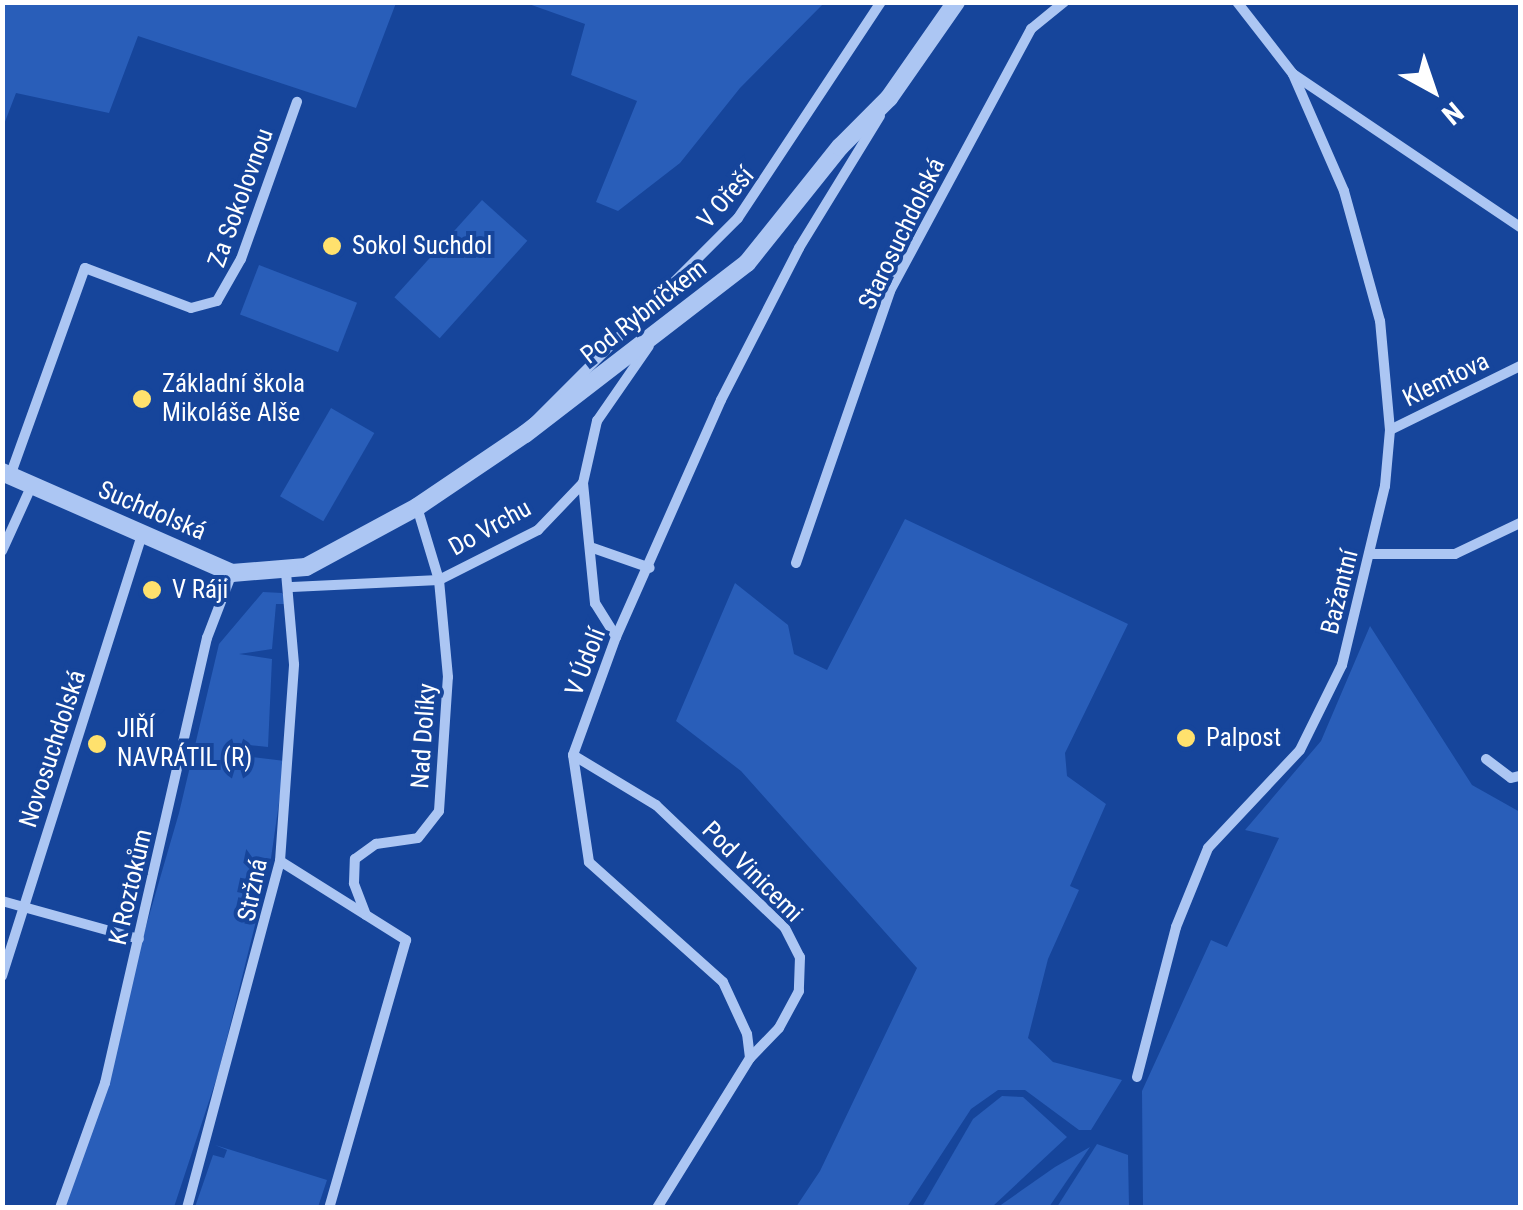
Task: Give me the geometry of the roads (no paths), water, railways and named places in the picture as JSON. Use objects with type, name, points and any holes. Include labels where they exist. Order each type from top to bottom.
[{"type":"street","name":"V Ořeší","points":[[525,434],[536,414],[738,218],[882,2]]},
{"type":"street","name":"Pod Rybníčkem","points":[[289,580],[416,507],[525,434],[747,263],[840,147],[889,98],[956,2]]},
{"type":"street","name":"Starosuchdolská","points":[[796,563],[890,291],[1031,29],[1064,2]]},
{"type":"street","points":[[1237,2],[1292,74],[1520,227]]},
{"type":"street","name":"Bažantní","points":[[1136,1078],[1176,926],[1208,848],[1314,731],[1342,665],[1371,554],[1390,430],[1380,321],[1361,244],[1292,74]]},
{"type":"street","name":"V Údolí","points":[[750,1058],[740,1010],[723,982],[588,862],[573,755],[616,636],[650,568],[721,400],[799,248],[889,98]]},
{"type":"street","name":"Za Sokolovnou","points":[[6,474],[85,268],[191,308],[218,302],[241,259],[298,102]]},
{"type":"street","points":[[616,636],[595,603],[593,548],[584,483],[597,421],[659,334]]},
{"type":"street","name":"Klemtova","points":[[1390,430],[1520,366]]},
{"type":"street","name":"Suchdolská","points":[[6,474],[232,573],[289,580]]},
{"type":"street","name":"Do Vrchu","points":[[289,580],[439,580],[538,530],[584,483]]},
{"type":"street","points":[[2,551],[32,486]]},
{"type":"street","name":"Nad Dolíky","points":[[366,915],[354,883],[356,859],[376,844],[418,838],[439,812],[448,676],[439,580],[416,507]]},
{"type":"street","points":[[1371,554],[1455,554],[1520,523]]},
{"type":"street","name":"Novosuchdolská","points":[[2,976],[142,535]]},
{"type":"street","points":[[593,548],[650,568]]},
{"type":"street","name":"K Roztokům","points":[[60,1208],[105,1083],[207,638],[232,573]]},
{"type":"street","name":"Stržná","points":[[187,1208],[280,861],[292,718],[289,580]]},
{"type":"street","name":"Pod Vinicemi","points":[[573,755],[656,804],[785,928],[800,957],[799,991],[778,1028],[750,1058]]},
{"type":"street","points":[[1486,759],[1511,778],[1520,776]]},
{"type":"street","points":[[280,861],[366,915],[396,929],[406,940],[329,1208]]},
{"type":"street","points":[[2,901],[140,939]]},
{"type":"street","points":[[657,1208],[750,1058]]},
{"type":"place","name":"Sokol Suchdol","points":[[332,246]]},
{"type":"place","name":"Základní škola Mikoláše Alše","points":[[142,399]]},
{"type":"place","name":"V Ráji","points":[[152,590]]},
{"type":"place","name":"Palpost","points":[[1186,738]]},
{"type":"place","name":"JIŘÍ NAVRÁTIL (R)","points":[[97,744]]}]
